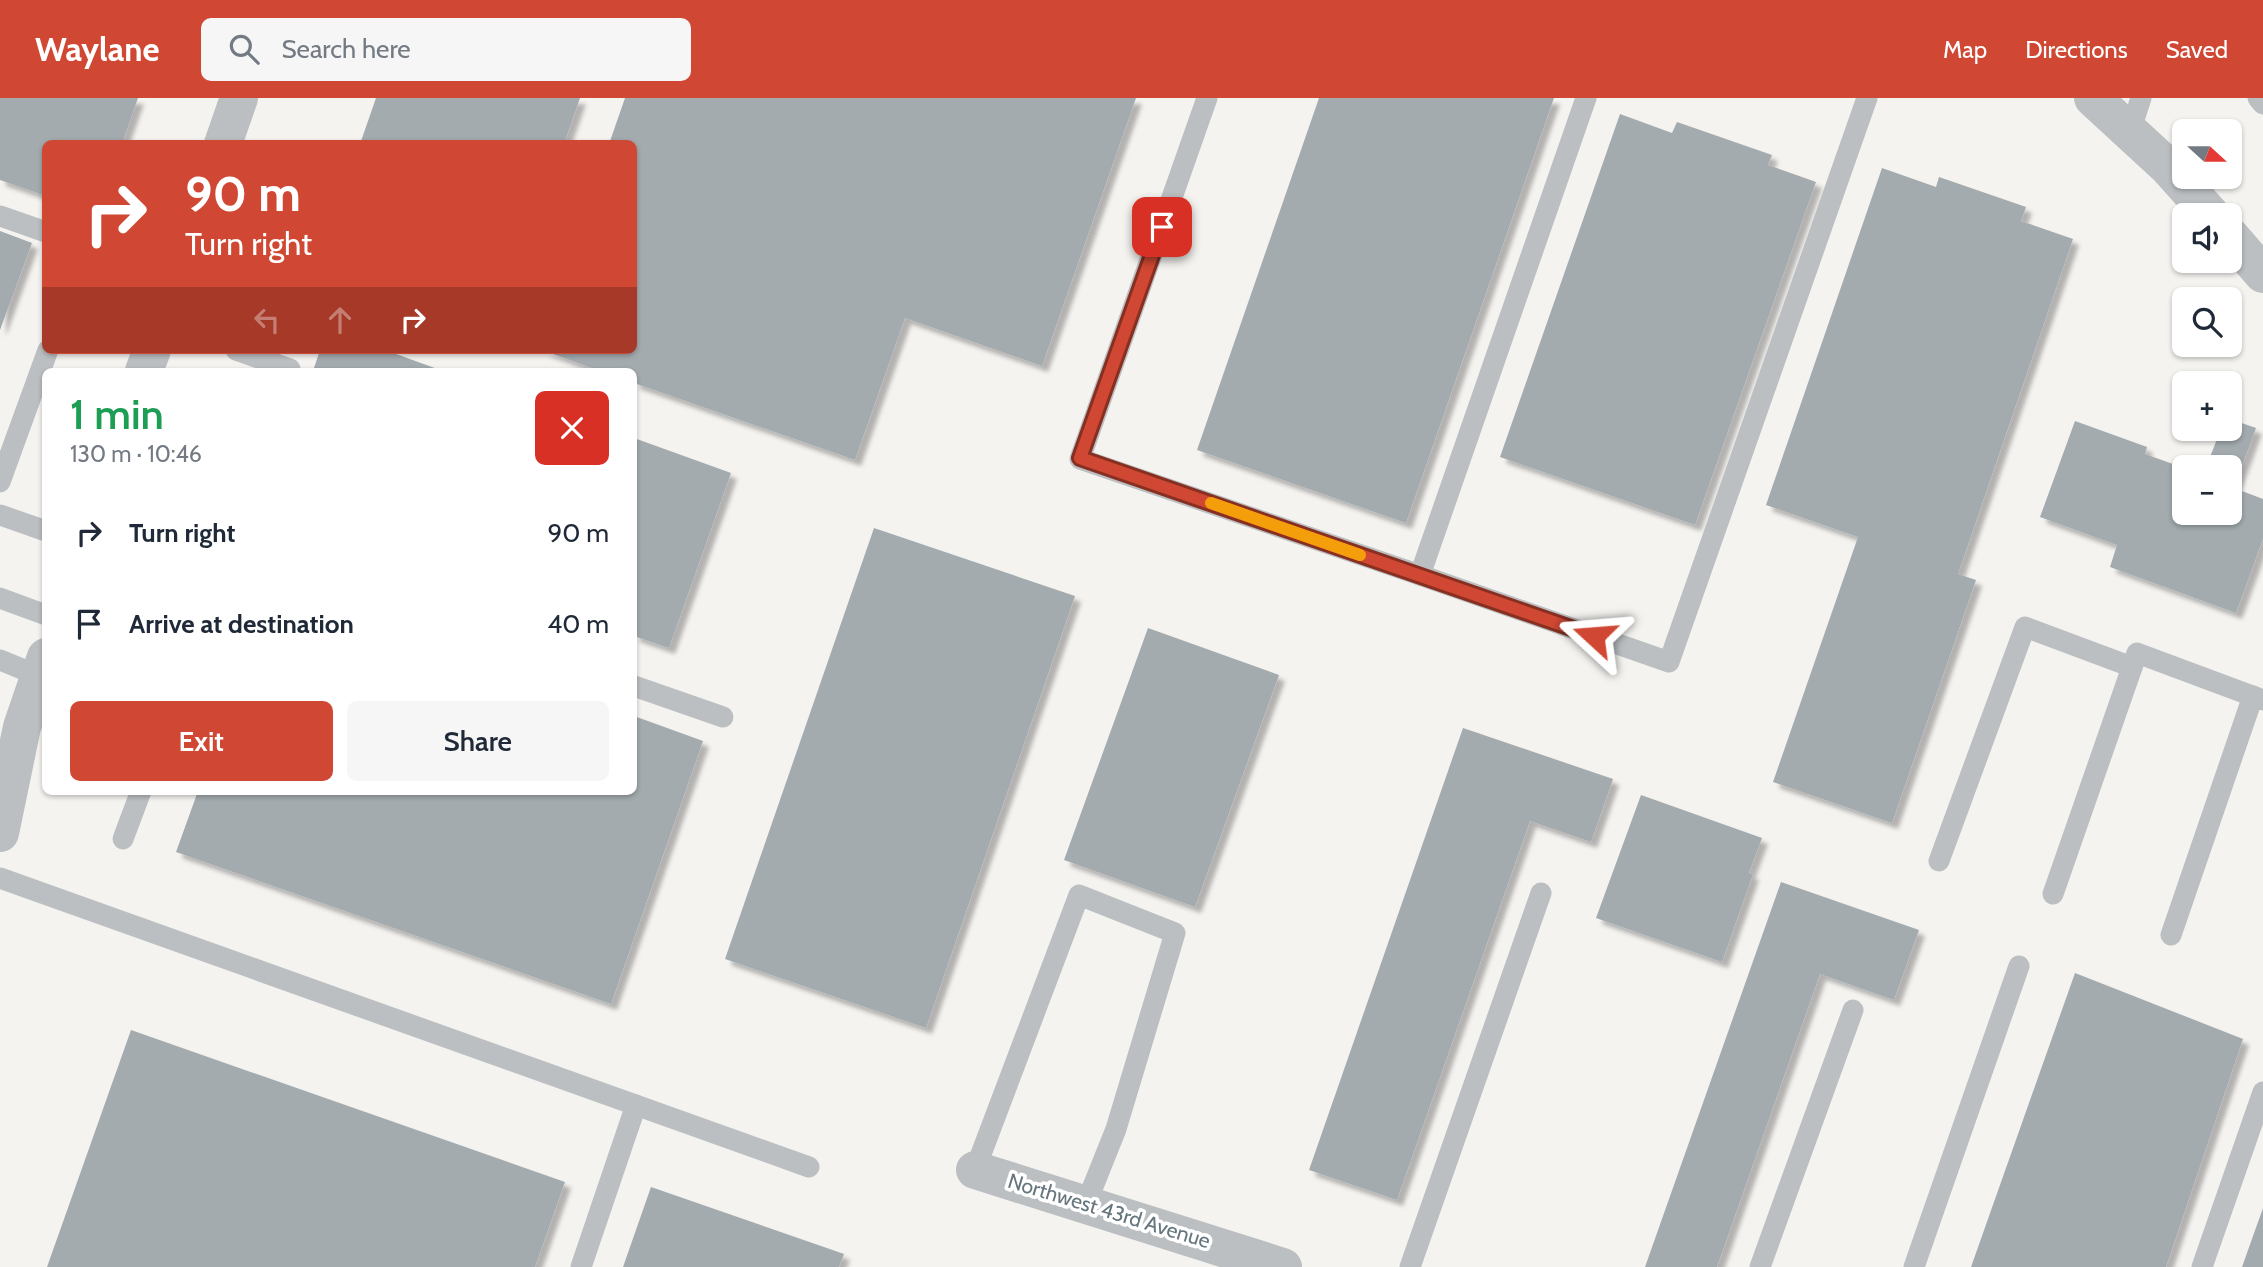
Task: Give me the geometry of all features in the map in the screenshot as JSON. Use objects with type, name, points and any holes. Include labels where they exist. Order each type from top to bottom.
[{"type":"street","points":[[224,140],[239,98]]},
{"type":"street","points":[[2093,98],[2136,115],[2168,167],[2200,203]]},
{"type":"street","points":[[2242,250],[2263,274]]},
{"type":"street","points":[[0,833],[22,727],[42,666]]},
{"type":"street","name":"Northwest 43rd Avenue","points":[[975,1170],[1262,1263]]},
{"type":"lane","points":[[1207,98],[1080,458],[1669,662],[1867,98]]},
{"type":"lane","points":[[1420,575],[1586,98]]},
{"type":"lane","points":[[2258,98],[2263,104]]},
{"type":"lane","points":[[0,216],[42,231]]},
{"type":"lane","points":[[0,482],[47,354]]},
{"type":"lane","points":[[247,354],[286,368]]},
{"type":"lane","points":[[0,515],[42,530]]},
{"type":"lane","points":[[0,598],[42,614]]},
{"type":"lane","points":[[1939,861],[2025,627],[2132,667]]},
{"type":"lane","points":[[2053,894],[2137,653],[2258,698],[2171,935]]},
{"type":"lane","points":[[0,660],[42,666]]},
{"type":"lane","points":[[637,687],[723,717]]},
{"type":"lane","points":[[123,839],[140,795]]},
{"type":"lane","points":[[0,878],[809,1167]]},
{"type":"lane","points":[[1410,1267],[1541,893]]},
{"type":"lane","points":[[975,1170],[1079,895],[1175,933],[1116,1129],[1086,1204]]},
{"type":"lane","points":[[1914,1267],[2019,966]]},
{"type":"lane","points":[[1760,1267],[1853,1010]]},
{"type":"lane","points":[[2202,1267],[2263,1092]]},
{"type":"lane","points":[[581,1267],[636,1105]]},
{"type":"building","points":[[0,98],[138,98],[123,140],[42,140],[42,195],[0,180]]},
{"type":"building","points":[[376,98],[580,98],[565,140],[361,140]]},
{"type":"building","points":[[625,98],[1136,98],[1042,366],[905,318],[855,460],[637,384],[637,368],[592,368],[553,354],[637,354],[637,140],[610,140]]},
{"type":"building","points":[[1319,98],[1554,98],[1406,523],[1197,450]]},
{"type":"building","points":[[1620,114],[1672,133],[1677,122],[1772,155],[1768,165],[1816,182],[1695,525],[1500,457]]},
{"type":"building","points":[[1882,168],[1936,187],[1939,177],[2026,207],[2021,221],[2073,239],[1958,574],[1976,580],[1892,823],[1773,782],[1858,537],[1766,505]]},
{"type":"building","points":[[0,231],[32,243],[0,330]]},
{"type":"building","points":[[319,354],[396,354],[435,368],[314,368]]},
{"type":"building","points":[[2075,421],[2147,447],[2145,454],[2172,464],[2172,525],[2242,525],[2242,491],[2263,499],[2263,539],[2236,613],[2110,567],[2117,545],[2040,517]]},
{"type":"building","points":[[2242,423],[2256,428],[2242,466],[2242,455],[2211,455],[2216,441],[2242,441]]},
{"type":"building","points":[[637,439],[731,473],[669,648],[637,637]]},
{"type":"building","points":[[874,528],[1075,596],[926,1028],[725,959]]},
{"type":"building","points":[[1148,628],[1279,675],[1195,907],[1064,860]]},
{"type":"building","points":[[637,717],[703,741],[611,1004],[176,852],[197,795],[637,795]]},
{"type":"building","points":[[1463,728],[1613,779],[1591,842],[1530,821],[1397,1200],[1309,1170]]},
{"type":"building","points":[[1641,795],[1762,838],[1749,873],[1753,874],[1722,962],[1596,918]]},
{"type":"building","points":[[1781,882],[1919,930],[1894,1000],[1820,974],[1717,1267],[1645,1267]]},
{"type":"building","points":[[2075,973],[2243,1039],[2166,1267],[1971,1267]]},
{"type":"building","points":[[131,1030],[565,1182],[535,1267],[47,1267]]},
{"type":"building","points":[[651,1187],[844,1254],[839,1267],[623,1267]]},
{"type":"building","points":[[2263,1208],[2263,1267],[2242,1267]]},
{"type":"slow traffic","points":[[1211,503],[1360,555]]},
{"type":"route","points":[[1162,227],[1080,458],[1594,636]]}]
